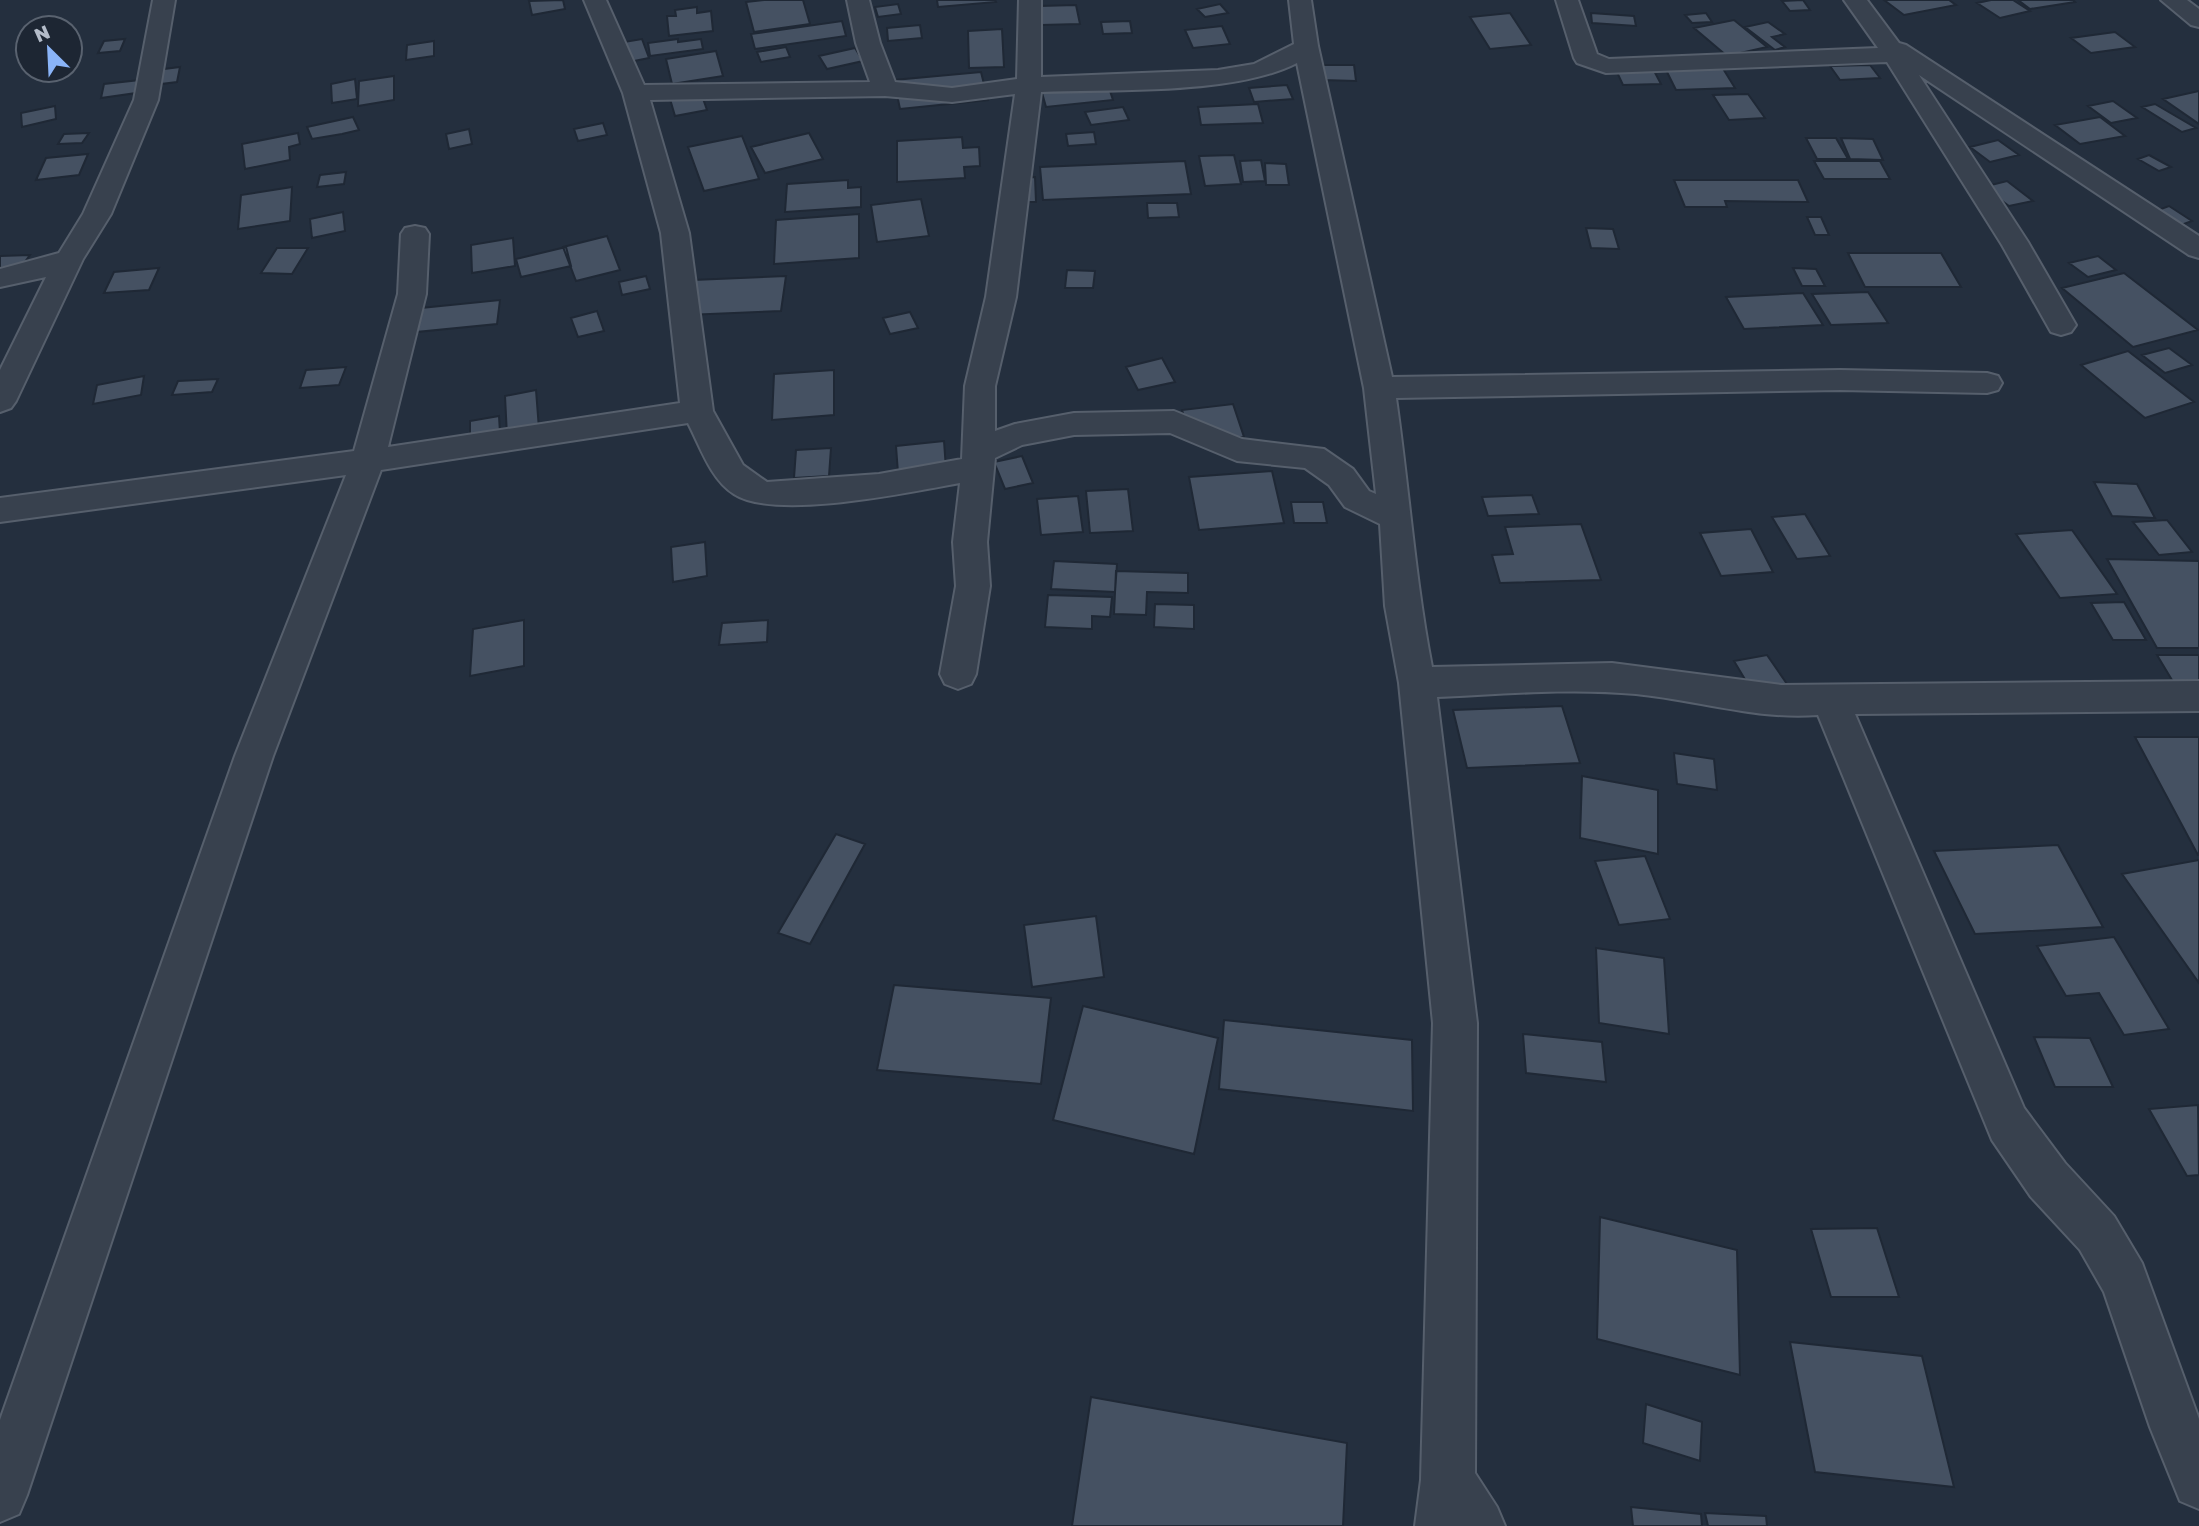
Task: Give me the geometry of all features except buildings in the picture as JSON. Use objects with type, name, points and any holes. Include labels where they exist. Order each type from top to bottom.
[{"type":"street","points":[[0,401],[69,259],[97,214],[146,100],[164,0]]},
{"type":"street","points":[[595,0],[635,93],[675,233],[697,411],[731,473],[745,486],[764,494],[880,486],[978,460],[1015,435],[1074,424],[1174,422],[1237,450],[1313,457],[1341,477],[1357,499],[1396,518]]},
{"type":"street","points":[[858,0],[868,43],[885,89]]},
{"type":"street","points":[[958,674],[973,586],[970,542],[978,460],[980,386],[1001,297],[1029,85],[1030,0]]},
{"type":"street","points":[[1300,0],[1306,46],[1379,388],[1404,606],[1417,683],[1455,1023],[1445,1503],[1478,1526]]},
{"type":"street","points":[[1567,0],[1586,58],[1606,66],[1891,49],[2199,249]]},
{"type":"street","points":[[1855,0],[1891,49],[2003,229],[2014,242],[2061,325]]},
{"type":"street","points":[[2172,0],[2199,20]]},
{"type":"street","points":[[635,93],[885,89],[953,95],[1029,85],[1244,74],[1287,60],[1306,46]]},
{"type":"street","points":[[0,1495],[254,756],[368,461],[412,294],[415,234]]},
{"type":"street","points":[[0,278],[32,272],[69,259]]},
{"type":"street","points":[[1379,388],[1840,380],[1987,383]]},
{"type":"street","points":[[0,510],[368,461],[697,411]]},
{"type":"street","points":[[1417,683],[1556,677],[1640,680],[1761,701],[1795,703],[1830,699],[2199,696]]},
{"type":"street","points":[[1830,699],[2008,1124],[2048,1180],[2097,1233],[2125,1280],[2176,1427],[2199,1482]]}]
